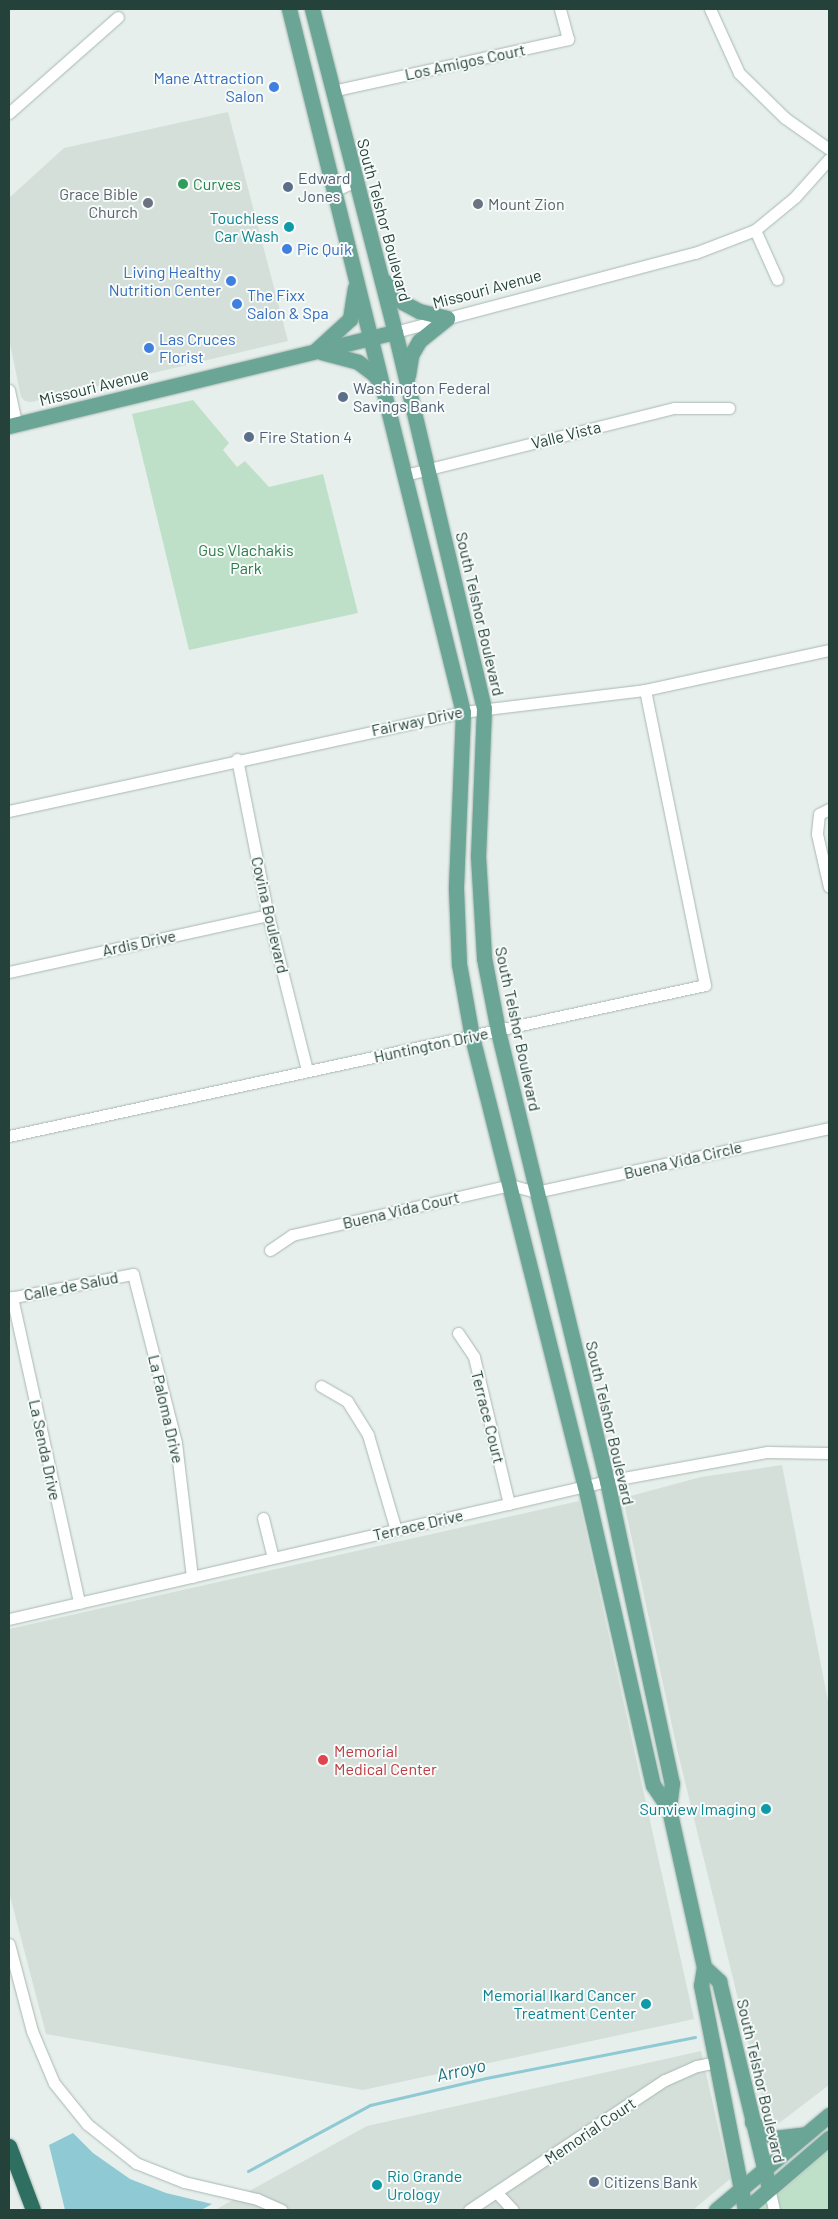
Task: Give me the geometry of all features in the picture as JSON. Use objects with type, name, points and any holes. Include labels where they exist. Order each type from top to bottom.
[{"type":"highway","points":[[9,2146],[33,2210]]},
{"type":"main road","points":[[288,9],[463,712],[457,898],[459,964],[472,1037],[585,1486],[653,1785],[669,1809]]},
{"type":"main road","name":"South Telshor Boulevard","points":[[312,9],[395,332],[484,708],[478,856],[484,958],[498,1031],[607,1481],[662,1734],[672,1782],[669,1809],[704,1967],[701,1985],[745,2210]]},
{"type":"main road","points":[[315,352],[350,319],[355,302],[356,276]]},
{"type":"main road","points":[[380,277],[402,302],[419,311],[447,318]]},
{"type":"main road","points":[[406,381],[411,355],[419,341],[447,318]]},
{"type":"main road","name":"Missouri Avenue","points":[[13,425],[395,332]]},
{"type":"main road","points":[[315,352],[358,362],[374,374],[383,387]]},
{"type":"main road","points":[[642,1738],[662,1734]]},
{"type":"main road","name":"South Telshor Boulevard","points":[[704,1967],[719,1982],[752,2122],[770,2188]]},
{"type":"main road","points":[[716,2210],[829,2115]]},
{"type":"main road","points":[[752,2122],[774,2138],[808,2133]]},
{"type":"main road","points":[[745,2210],[829,2138]]},
{"type":"street","name":"Los Amigos Court","points":[[332,91],[568,39],[560,9]]},
{"type":"street","points":[[710,9],[739,72],[785,118],[829,149]]},
{"type":"street","points":[[9,113],[118,17]]},
{"type":"street","name":"Missouri Avenue","points":[[395,332],[695,253],[754,230],[795,197],[829,159]]},
{"type":"street","points":[[334,191],[355,181]]},
{"type":"street","points":[[754,230],[777,279]]},
{"type":"street","points":[[9,390],[13,425]]},
{"type":"street","name":"Valle Vista","points":[[405,475],[674,408],[729,408]]},
{"type":"street","name":"Fairway Drive","points":[[9,811],[237,759],[463,712],[645,690],[829,650]]},
{"type":"street","name":"Huntington Drive","points":[[9,1136],[705,985],[645,690]]},
{"type":"street","name":"Covina Boulevard","points":[[237,759],[268,915],[307,1070]]},
{"type":"street","points":[[829,809],[819,814],[817,834],[829,886]]},
{"type":"street","name":"Ardis Drive","points":[[9,972],[268,915]]},
{"type":"street","name":"Buena Vida Circle","points":[[536,1192],[829,1128]]},
{"type":"street","name":"Buena Vida Court","points":[[270,1250],[292,1235],[510,1185],[536,1192]]},
{"type":"street","name":"Calle de Salud","points":[[10,1298],[133,1274]]},
{"type":"street","name":"La Paloma Drive","points":[[133,1274],[176,1443],[192,1576]]},
{"type":"street","name":"La Senda Drive","points":[[10,1298],[79,1603]]},
{"type":"street","name":"Terrace Court","points":[[458,1333],[474,1357],[509,1504]]},
{"type":"street","points":[[321,1386],[347,1401],[368,1435],[396,1530]]},
{"type":"street","name":"Terrace Drive","points":[[9,1619],[607,1481],[767,1452],[829,1453]]},
{"type":"street","points":[[263,1518],[274,1558]]},
{"type":"street","points":[[9,1944],[32,2031],[54,2083],[86,2124],[136,2163],[184,2182],[257,2199],[282,2210]]},
{"type":"street","name":"Memorial Court","points":[[470,2210],[665,2080],[697,2066],[716,2062]]},
{"type":"street","name":"South Telshor Boulevard","points":[[770,2188],[774,2210]]},
{"type":"street","points":[[497,2193],[513,2210]]},
{"type":"shaded area","points":[[228,112],[288,341],[31,402],[25,401],[21,397],[9,339],[9,198],[64,148]]},
{"type":"shaded area","points":[[782,1465],[829,1706],[829,2085],[770,2130],[677,1749],[623,1498],[701,1477]]},
{"type":"shaded area","name":"Memorial Medical Center","points":[[579,1501],[694,2019],[363,2090],[46,2034],[9,1892],[9,1629]]},
{"type":"shaded area","points":[[701,2051],[730,2179],[693,2210],[215,2210],[367,2126]]},
{"type":"green space","name":"Gus Vlachakis Park","points":[[193,400],[229,443],[223,450],[237,467],[245,461],[269,487],[323,474],[358,613],[189,650],[132,414]]},
{"type":"green space","points":[[829,2150],[829,2210],[760,2210]]},
{"type":"water","points":[[73,2133],[93,2153],[130,2179],[166,2193],[212,2204],[201,2210],[65,2210],[49,2145]]},
{"type":"waterway","name":"Arroyo","points":[[248,2171],[370,2105],[486,2078],[695,2037]]},
{"type":"place","name":"Mane Attraction Salon","points":[[274,87]]},
{"type":"place","name":"Curves","points":[[183,184]]},
{"type":"place","name":"Edward Jones","points":[[288,187]]},
{"type":"place","name":"Grace Bible Church","points":[[148,203]]},
{"type":"place","name":"Mount Zion","points":[[478,204]]},
{"type":"place","name":"Touchless Car Wash","points":[[289,227]]},
{"type":"place","name":"Pic Quik","points":[[287,249]]},
{"type":"place","name":"Living Healthy Nutrition Center","points":[[231,281]]},
{"type":"place","name":"The Fixx Salon & Spa","points":[[237,304]]},
{"type":"place","name":"Las Cruces Florist","points":[[149,348]]},
{"type":"place","name":"Washington Federal Savings Bank","points":[[343,397]]},
{"type":"place","name":"Fire Station 4","points":[[249,437]]},
{"type":"place","name":"Memorial Medical Center","points":[[323,1760]]},
{"type":"place","name":"Sunview Imaging","points":[[766,1809]]},
{"type":"place","name":"Memorial Ikard Cancer Treatment Center","points":[[646,2004]]},
{"type":"place","name":"Citizens Bank","points":[[594,2182]]},
{"type":"place","name":"Rio Grande Urology","points":[[377,2185]]}]
